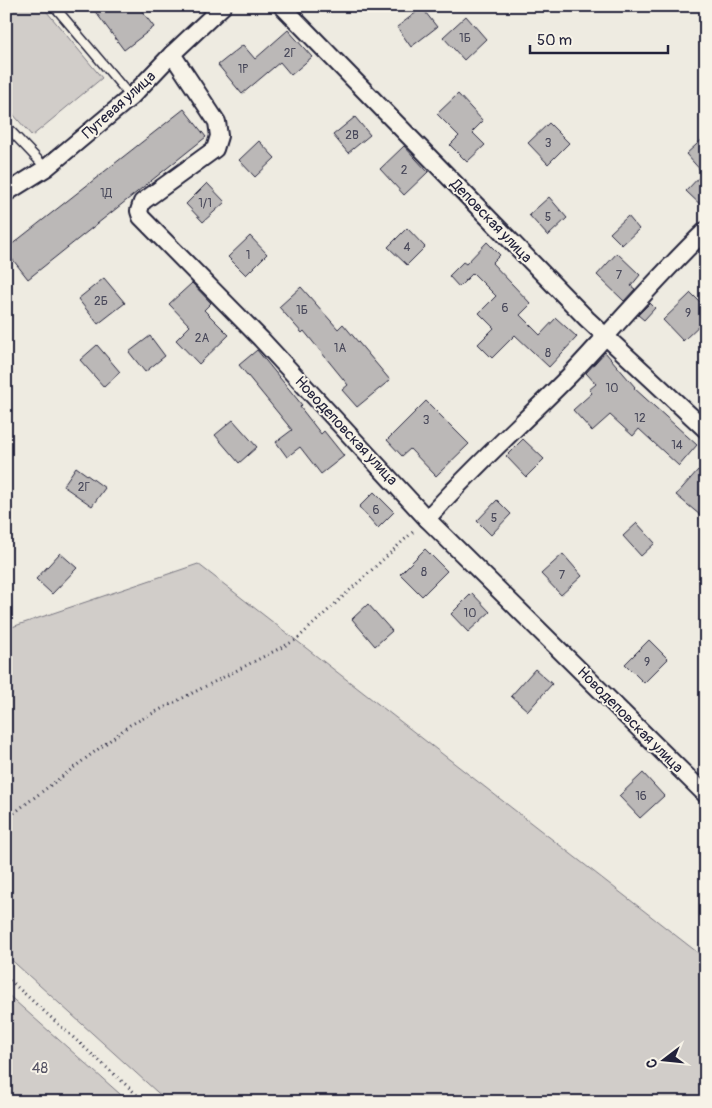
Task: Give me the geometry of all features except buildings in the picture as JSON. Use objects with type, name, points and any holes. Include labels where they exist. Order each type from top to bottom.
[{"type":"street","name":"Путевая улица","points":[[6,193],[46,168],[131,97],[172,54],[223,6]]},
{"type":"street","name":"Деповская улица","points":[[282,6],[606,336],[706,430]]},
{"type":"street","name":"Новодеповская улица","points":[[172,54],[217,122],[219,136],[215,149],[142,202],[139,211],[141,217],[261,339],[427,519],[706,795]]},
{"type":"street","points":[[427,519],[450,493],[570,374],[675,259],[706,230]]},
{"type":"lane","points":[[54,6],[131,97]]},
{"type":"lane","points":[[6,126],[46,168]]},
{"type":"path","points":[[6,819],[130,725],[296,640],[427,519]]},
{"type":"path","points":[[6,612],[11,607]]},
{"type":"path","points":[[6,977],[145,1102]]},
{"type":"green space","points":[[6,6],[42,6],[102,78],[32,136],[6,106]]},
{"type":"green space","points":[[198,564],[706,959],[706,1102],[168,1102],[6,955],[6,629]]},
{"type":"green space","name":"48","points":[[6,993],[129,1102],[6,1102]]}]
